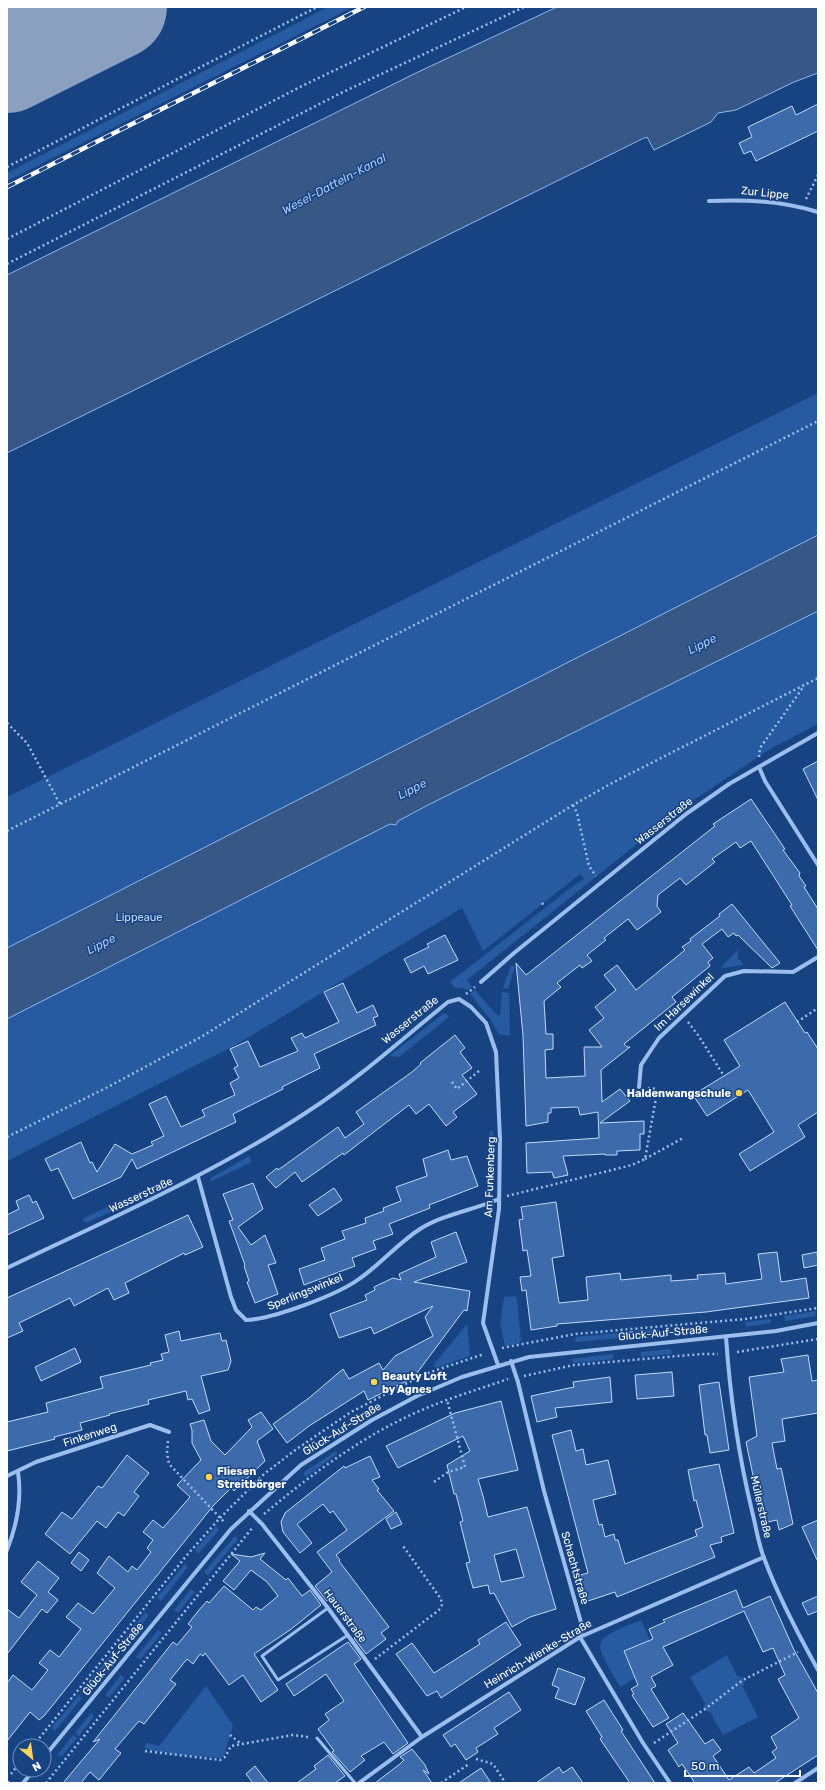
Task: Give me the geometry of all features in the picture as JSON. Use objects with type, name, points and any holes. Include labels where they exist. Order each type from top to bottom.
[{"type":"street","name":"Zur Lippe","points":[[709,201],[740,199],[773,202],[802,207],[818,212]]},
{"type":"street","name":"Wasserstraße","points":[[481,982],[514,953],[686,814],[729,784],[818,733]]},
{"type":"street","points":[[759,767],[765,781],[818,865]]},
{"type":"street","name":"Im Harsewinkel","points":[[639,1088],[641,1065],[659,1038],[725,976],[744,971],[793,972],[818,957]]},
{"type":"street","name":"Wasserstraße","points":[[7,1268],[198,1177],[250,1148],[309,1112],[448,1002],[460,999]]},
{"type":"street","name":"Am Funkenberg","points":[[460,999],[471,1007],[486,1023],[496,1052],[500,1139],[499,1199],[492,1274],[483,1323],[498,1365]]},
{"type":"street","name":"Sperlingswinkel","points":[[198,1177],[231,1297],[236,1310],[246,1320],[269,1317],[341,1290],[360,1279],[421,1228],[499,1199]]},
{"type":"street","name":"Glück-Auf-Straße","points":[[52,1748],[231,1529],[301,1465],[372,1420],[417,1396],[462,1376],[529,1357],[566,1352],[726,1337],[785,1330],[818,1323]]},
{"type":"street","name":"Müllerstraße","points":[[726,1337],[727,1365],[733,1416],[742,1466],[764,1557],[806,1649],[818,1670]]},
{"type":"street","name":"Schachtstraße","points":[[511,1361],[517,1376],[544,1491],[582,1626],[580,1637],[647,1749],[670,1783]]},
{"type":"street","name":"Finkenweg","points":[[7,1476],[36,1462],[150,1425],[170,1432]]},
{"type":"street","points":[[7,1550],[16,1528],[20,1487],[18,1472]]},
{"type":"street","name":"Hauerstraße","points":[[249,1511],[258,1520],[328,1608],[422,1736]]},
{"type":"street","name":"Heinrich-Wienke-Straße","points":[[359,1783],[422,1736],[580,1637],[764,1557]]},
{"type":"street","points":[[795,1783],[818,1768]]},
{"type":"lane","points":[[328,1608],[262,1656],[278,1680],[348,1635]]},
{"type":"lane","points":[[317,1738],[355,1783]]},
{"type":"path","points":[[7,168],[317,7]]},
{"type":"path","points":[[7,239],[302,86],[466,7]]},
{"type":"path","points":[[7,264],[341,93],[524,7]]},
{"type":"path","points":[[802,207],[818,175]]},
{"type":"path","points":[[7,831],[818,421]]},
{"type":"path","points":[[7,1137],[106,1088],[201,1037],[573,805],[614,782],[818,678]]},
{"type":"path","points":[[759,767],[760,748],[806,684]]},
{"type":"path","points":[[7,723],[28,743],[60,804]]},
{"type":"path","points":[[573,805],[577,813],[589,866],[601,883]]},
{"type":"path","points":[[460,999],[481,982]]},
{"type":"path","points":[[798,1022],[818,1008]]},
{"type":"path","points":[[682,1016],[698,1034],[724,1076]]},
{"type":"path","points":[[452,1082],[457,1088],[480,1071]]},
{"type":"path","points":[[645,1159],[656,1098]]},
{"type":"path","points":[[499,1199],[632,1164],[645,1159],[683,1138]]},
{"type":"path","points":[[550,1338],[623,1329],[751,1318],[818,1308]]},
{"type":"path","points":[[749,1350],[818,1339]]},
{"type":"path","points":[[46,1783],[258,1520],[315,1473],[372,1436],[423,1409],[517,1376],[574,1365],[702,1354]]},
{"type":"path","points":[[39,1738],[182,1561],[220,1518],[264,1474],[351,1412],[425,1374],[450,1366]]},
{"type":"path","points":[[434,1482],[448,1472],[465,1467],[446,1400]]},
{"type":"path","points":[[170,1432],[167,1453],[168,1464],[231,1529]]},
{"type":"path","points":[[375,1659],[439,1610],[442,1605],[441,1599],[403,1546]]},
{"type":"path","points":[[647,1749],[705,1709],[743,1680],[806,1649]]},
{"type":"path","points":[[230,1735],[240,1743]]},
{"type":"path","points":[[145,1751],[220,1760],[225,1757],[230,1746],[240,1743],[293,1735],[317,1738]]},
{"type":"path","points":[[476,1759],[493,1764],[503,1780],[502,1783]]},
{"type":"path","points":[[441,1783],[469,1764]]},
{"type":"green space","points":[[328,7],[353,7],[7,181],[7,173]]},
{"type":"green space","name":"Lippeaue","points":[[818,393],[818,724],[770,749],[682,808],[467,980],[472,987],[468,990],[455,988],[450,982],[584,879],[580,874],[483,951],[462,908],[234,1046],[7,1161],[7,797]]},
{"type":"green space","points":[[738,950],[738,958],[744,965],[722,968],[721,967]]},
{"type":"green space","points":[[511,965],[515,967],[508,989],[503,988]]},
{"type":"green space","points":[[475,990],[495,1013],[500,1016],[502,992],[509,993],[510,1036],[499,1034],[490,1019],[470,994]]},
{"type":"green space","points":[[446,1013],[449,1017],[399,1057],[389,1056],[443,1014]]},
{"type":"green space","points":[[490,1131],[493,1131],[493,1189],[491,1190],[489,1139]]},
{"type":"green space","points":[[249,1156],[252,1162],[210,1182],[211,1178]]},
{"type":"green space","points":[[123,1200],[125,1205],[86,1223],[82,1219]]},
{"type":"green space","points":[[515,1296],[517,1299],[521,1340],[519,1343],[505,1346],[500,1323],[504,1297]]},
{"type":"green space","points":[[815,1311],[816,1316],[785,1321],[784,1316]]},
{"type":"green space","points":[[770,1319],[771,1323],[746,1327],[745,1322]]},
{"type":"green space","points":[[467,1324],[470,1356],[436,1368],[434,1366],[435,1363]]},
{"type":"green space","points":[[700,1326],[701,1331],[675,1333],[674,1328]]},
{"type":"green space","points":[[659,1329],[659,1334],[634,1336],[633,1331]]},
{"type":"green space","points":[[619,1333],[620,1338],[576,1342],[575,1337]]},
{"type":"green space","points":[[671,1349],[672,1354],[641,1357],[641,1352]]},
{"type":"green space","points":[[613,1354],[613,1359],[574,1363],[571,1359]]},
{"type":"green space","points":[[336,1451],[337,1454],[306,1477],[303,1474],[304,1472]]},
{"type":"green space","points":[[216,1526],[219,1530],[198,1554],[195,1550]]},
{"type":"green space","points":[[235,1536],[238,1539],[208,1575],[204,1572]]},
{"type":"green space","points":[[185,1564],[188,1567],[161,1601],[157,1597]]},
{"type":"green space","points":[[191,1589],[195,1592],[178,1613],[174,1610]]},
{"type":"green space","points":[[145,1612],[149,1615],[128,1642],[124,1639]]},
{"type":"green space","points":[[641,1620],[654,1650],[646,1654],[642,1643],[624,1651],[629,1665],[641,1660],[642,1674],[620,1687],[604,1659],[600,1644],[604,1638],[612,1633]]},
{"type":"green space","points":[[158,1630],[162,1633],[140,1660],[136,1657]]},
{"type":"green space","points":[[112,1653],[116,1656],[94,1683],[90,1680]]},
{"type":"green space","points":[[727,1655],[737,1676],[742,1677],[744,1682],[743,1687],[758,1717],[723,1735],[710,1712],[706,1711],[704,1708],[705,1703],[690,1677]]},
{"type":"green space","points":[[121,1675],[125,1678],[109,1698],[105,1695]]},
{"type":"green space","points":[[206,1686],[233,1725],[224,1756],[220,1758],[158,1752],[144,1747],[147,1743],[159,1746]]},
{"type":"green space","points":[[79,1695],[82,1698],[55,1731],[51,1728]]},
{"type":"green space","points":[[91,1713],[94,1716],[79,1736],[75,1733]]},
{"type":"green space","points":[[73,1735],[77,1738],[61,1757],[58,1754]]},
{"type":"water","name":"Wesel-Datteln-Kanal","points":[[557,7],[818,7],[818,73],[794,82],[736,110],[718,113],[711,122],[654,150],[647,137],[644,138],[7,453],[7,275],[418,72]]},
{"type":"water","name":"Lippe","points":[[818,535],[818,611],[428,805],[398,821],[396,825],[390,824],[7,1019],[7,948]]},
{"type":"building","points":[[818,104],[818,131],[756,161],[751,151],[744,154],[739,143],[752,137],[748,127],[792,106],[796,115]]},
{"type":"building","points":[[818,761],[818,800],[803,769]]},
{"type":"building","points":[[751,799],[785,849],[783,850],[800,873],[799,876],[806,886],[804,887],[818,909],[818,950],[790,906],[792,905],[751,841],[740,848],[736,842],[712,859],[715,862],[686,885],[680,878],[658,895],[657,906],[661,912],[637,930],[628,919],[604,938],[606,940],[587,955],[592,961],[582,968],[580,965],[557,983],[561,987],[544,1001],[546,1034],[553,1034],[553,1049],[545,1050],[546,1078],[585,1076],[584,1047],[602,1047],[589,1030],[604,1018],[595,1007],[616,990],[604,975],[617,965],[636,990],[685,950],[682,947],[691,941],[690,939],[720,916],[719,914],[732,904],[780,963],[772,968],[738,935],[736,936],[734,933],[728,937],[722,929],[702,944],[713,958],[708,962],[710,966],[672,997],[676,1002],[624,1044],[627,1047],[630,1047],[601,1070],[602,1102],[620,1089],[630,1101],[600,1123],[644,1121],[644,1134],[640,1134],[640,1150],[617,1151],[617,1155],[605,1154],[563,1156],[568,1175],[554,1178],[552,1172],[527,1173],[526,1143],[599,1138],[598,1112],[580,1115],[578,1107],[551,1108],[551,1113],[548,1113],[548,1122],[526,1126],[523,1035],[516,963],[526,975],[715,826],[713,824]]},
{"type":"building","points":[[445,935],[458,960],[428,974],[424,966],[411,973],[404,959],[429,947],[427,944]]},
{"type":"building","points":[[343,983],[357,1013],[373,1005],[378,1016],[373,1018],[376,1025],[314,1054],[320,1068],[282,1087],[283,1089],[233,1114],[236,1122],[137,1169],[132,1159],[121,1177],[73,1199],[58,1168],[51,1171],[45,1159],[81,1142],[90,1163],[92,1162],[97,1172],[115,1144],[132,1154],[153,1145],[151,1142],[164,1136],[149,1104],[166,1096],[181,1127],[205,1116],[202,1110],[235,1095],[230,1083],[239,1078],[234,1068],[238,1066],[230,1049],[248,1041],[260,1067],[298,1051],[291,1038],[302,1033],[305,1038],[339,1022],[324,992]]},
{"type":"building","name":"Haldenwangschule","points":[[785,1002],[805,1033],[807,1032],[818,1049],[818,1112],[798,1125],[805,1137],[750,1171],[739,1154],[774,1132],[748,1090],[707,1116],[693,1095],[740,1066],[724,1040]]},
{"type":"building","points":[[455,1035],[465,1048],[460,1052],[472,1068],[462,1075],[477,1094],[453,1112],[457,1117],[446,1126],[429,1104],[416,1114],[409,1105],[344,1155],[343,1153],[302,1182],[295,1172],[276,1188],[266,1177],[338,1127],[345,1138],[364,1124],[356,1112],[412,1072],[421,1064],[420,1063]]},
{"type":"building","points":[[448,1150],[451,1160],[467,1156],[478,1186],[429,1205],[430,1208],[389,1224],[393,1234],[373,1241],[376,1249],[352,1258],[355,1266],[304,1285],[299,1269],[325,1260],[321,1248],[345,1239],[342,1231],[366,1223],[365,1218],[384,1211],[383,1208],[401,1201],[396,1187],[427,1176],[423,1159]]},
{"type":"building","points":[[253,1183],[263,1209],[238,1227],[251,1245],[265,1235],[276,1263],[268,1265],[278,1294],[255,1303],[247,1282],[249,1281],[244,1266],[245,1265],[229,1221],[233,1220],[223,1194]]},
{"type":"building","points":[[334,1188],[342,1200],[318,1216],[309,1205]]},
{"type":"building","points":[[29,1195],[33,1203],[36,1201],[44,1218],[7,1235],[7,1215],[19,1209],[16,1201]]},
{"type":"building","points":[[556,1202],[564,1256],[552,1258],[559,1303],[588,1300],[586,1277],[620,1273],[621,1280],[671,1275],[671,1281],[698,1279],[697,1275],[725,1273],[726,1284],[762,1279],[758,1254],[777,1252],[781,1282],[806,1278],[809,1298],[706,1312],[557,1324],[557,1326],[531,1330],[526,1290],[522,1291],[520,1277],[531,1276],[527,1250],[523,1251],[519,1220],[523,1219],[521,1207]]},
{"type":"building","points":[[188,1215],[203,1247],[185,1255],[184,1253],[125,1283],[129,1293],[114,1300],[108,1288],[74,1306],[70,1298],[19,1323],[23,1331],[7,1338],[7,1298]]},
{"type":"building","points":[[456,1232],[467,1262],[414,1282],[470,1291],[467,1311],[464,1310],[417,1373],[419,1375],[368,1400],[364,1391],[309,1426],[287,1443],[273,1424],[309,1398],[343,1369],[349,1379],[379,1363],[383,1370],[395,1356],[433,1336],[425,1317],[433,1306],[374,1334],[371,1327],[339,1338],[330,1314],[367,1300],[365,1295],[375,1290],[374,1287],[393,1278],[401,1280],[399,1274],[436,1257],[431,1242]]},
{"type":"building","points":[[817,1252],[818,1265],[804,1268],[802,1255]]},
{"type":"building","points":[[179,1331],[181,1341],[220,1333],[222,1341],[226,1340],[231,1361],[228,1370],[201,1376],[210,1410],[199,1414],[192,1399],[188,1400],[186,1391],[148,1400],[149,1404],[80,1423],[82,1430],[54,1437],[55,1439],[7,1451],[7,1422],[48,1412],[46,1403],[103,1388],[100,1377],[151,1365],[150,1363],[163,1360],[161,1354],[169,1352],[165,1335]]},
{"type":"building","points":[[75,1348],[81,1362],[41,1381],[35,1367]]},
{"type":"building","points":[[808,1355],[812,1381],[818,1380],[818,1413],[782,1419],[785,1441],[772,1443],[777,1469],[781,1468],[793,1524],[779,1530],[777,1520],[763,1523],[746,1442],[757,1436],[749,1377],[784,1372],[781,1359]]},
{"type":"building","points":[[672,1372],[674,1396],[637,1399],[635,1375]]},
{"type":"building","points":[[610,1377],[612,1402],[555,1408],[557,1417],[537,1422],[531,1396],[574,1387],[573,1382]]},
{"type":"building","points":[[719,1382],[729,1450],[710,1453],[707,1435],[705,1435],[699,1385]]},
{"type":"building","points":[[501,1401],[518,1470],[478,1479],[488,1517],[527,1507],[556,1609],[530,1617],[512,1627],[494,1593],[490,1594],[488,1585],[473,1588],[466,1563],[470,1562],[460,1522],[463,1521],[456,1494],[454,1494],[447,1465],[470,1451],[463,1436],[398,1468],[386,1446],[455,1413]],"holes":[[[516,1549],[524,1577],[501,1582],[494,1555]]]},
{"type":"building","points":[[261,1412],[273,1429],[257,1441],[265,1461],[234,1491],[231,1488],[213,1506],[44,1716],[39,1720],[30,1712],[7,1741],[7,1683],[13,1675],[32,1690],[48,1670],[39,1663],[50,1650],[59,1657],[81,1629],[66,1617],[78,1603],[93,1614],[115,1588],[97,1573],[109,1556],[128,1572],[132,1566],[137,1570],[151,1552],[147,1548],[153,1540],[143,1532],[153,1520],[163,1528],[190,1497],[177,1485],[201,1460],[192,1443],[192,1430],[190,1424],[204,1420],[211,1441],[225,1455],[252,1427],[248,1420]]},
{"type":"building","points":[[571,1430],[576,1451],[583,1449],[586,1465],[608,1460],[616,1494],[593,1500],[599,1525],[602,1524],[605,1537],[614,1534],[615,1540],[618,1540],[625,1564],[697,1536],[695,1530],[703,1527],[696,1500],[694,1501],[688,1470],[719,1464],[734,1533],[721,1537],[722,1542],[710,1545],[715,1557],[617,1597],[615,1592],[585,1602],[577,1576],[588,1573],[552,1435]]},
{"type":"building","points":[[127,1455],[149,1473],[134,1492],[139,1496],[124,1516],[118,1512],[106,1528],[97,1521],[70,1554],[45,1534],[62,1512],[72,1519],[98,1486],[102,1488]]},
{"type":"building","points":[[370,1456],[380,1477],[372,1480],[379,1489],[377,1490],[394,1511],[336,1555],[389,1627],[381,1633],[386,1639],[366,1654],[354,1638],[358,1635],[330,1598],[327,1601],[315,1586],[332,1572],[317,1552],[347,1530],[333,1511],[330,1513],[323,1504],[297,1524],[312,1543],[300,1553],[283,1532],[281,1522],[285,1513],[344,1466],[345,1468]]},
{"type":"building","points":[[396,1512],[402,1524],[391,1529],[386,1519]]},
{"type":"building","points":[[818,1520],[818,1562],[802,1527]]},
{"type":"building","points":[[79,1552],[89,1560],[81,1571],[71,1563]]},
{"type":"building","points":[[265,1553],[260,1559],[286,1580],[288,1578],[302,1596],[310,1590],[321,1605],[290,1630],[254,1654],[278,1690],[261,1702],[243,1675],[229,1685],[205,1653],[203,1656],[200,1654],[193,1664],[187,1659],[170,1680],[176,1684],[144,1724],[139,1721],[115,1749],[121,1753],[99,1780],[90,1772],[81,1783],[63,1783],[100,1739],[93,1742],[173,1642],[177,1645],[192,1627],[188,1624],[199,1610],[207,1601],[209,1603],[224,1586],[253,1610],[256,1607],[261,1610],[278,1596],[267,1582],[251,1570],[234,1590],[223,1581],[240,1561],[231,1554],[251,1557]]},
{"type":"building","points":[[38,1561],[59,1578],[48,1592],[58,1600],[47,1613],[42,1609],[7,1654],[7,1609],[19,1618],[37,1595],[21,1582]]},
{"type":"building","points":[[736,1590],[743,1608],[770,1596],[794,1650],[818,1693],[818,1755],[775,1783],[695,1783],[682,1764],[679,1767],[668,1750],[678,1743],[666,1724],[683,1713],[705,1744],[713,1739],[721,1750],[713,1756],[729,1780],[749,1767],[754,1773],[776,1758],[772,1752],[777,1748],[771,1737],[799,1718],[778,1679],[785,1675],[773,1648],[763,1652],[744,1611],[663,1647],[673,1665],[651,1677],[656,1686],[651,1689],[669,1718],[653,1727],[632,1695],[634,1694],[631,1689],[638,1685],[624,1651],[653,1639],[649,1629],[665,1622],[663,1620]]},
{"type":"building","points":[[818,1596],[818,1611],[808,1615],[802,1603]]},
{"type":"building","points":[[506,1622],[521,1645],[441,1698],[437,1691],[427,1696],[396,1654],[412,1643],[434,1673],[480,1644],[478,1640]]},
{"type":"building","points":[[348,1642],[361,1659],[354,1664],[408,1743],[393,1754],[384,1742],[361,1756],[365,1760],[350,1772],[332,1752],[334,1751],[318,1729],[329,1720],[325,1714],[344,1701],[326,1674],[294,1696],[286,1684]]},
{"type":"building","points":[[558,1668],[585,1678],[575,1705],[555,1698],[559,1688],[552,1685]]},
{"type":"building","points":[[509,1692],[521,1710],[494,1728],[498,1734],[476,1748],[478,1752],[466,1760],[455,1744],[451,1747],[443,1735]]},
{"type":"building","points":[[604,1700],[623,1730],[621,1731],[655,1783],[630,1783],[600,1739],[602,1737],[586,1711]]},
{"type":"building","points":[[412,1749],[425,1765],[429,1774],[423,1770],[432,1783],[375,1783],[400,1764],[404,1760],[400,1757]]},
{"type":"building","points":[[328,1755],[345,1776],[335,1783],[297,1783],[316,1769],[314,1766]]},
{"type":"building","points":[[255,1766],[268,1783],[253,1783],[246,1774]]},
{"type":"building","points":[[559,1767],[563,1773],[572,1767],[583,1783],[536,1783]]},
{"type":"building","points":[[481,1768],[491,1783],[459,1783]]},
{"type":"runway","points":[[7,61],[115,7]]},
{"type":"railway","points":[[7,187],[364,7]]},
{"type":"place","name":"Haldenwangschule","points":[[739,1093]]},
{"type":"place","name":"Beauty Loft by Agnes","points":[[374,1382]]},
{"type":"place","name":"Fliesen Streitbörger","points":[[209,1477]]}]
